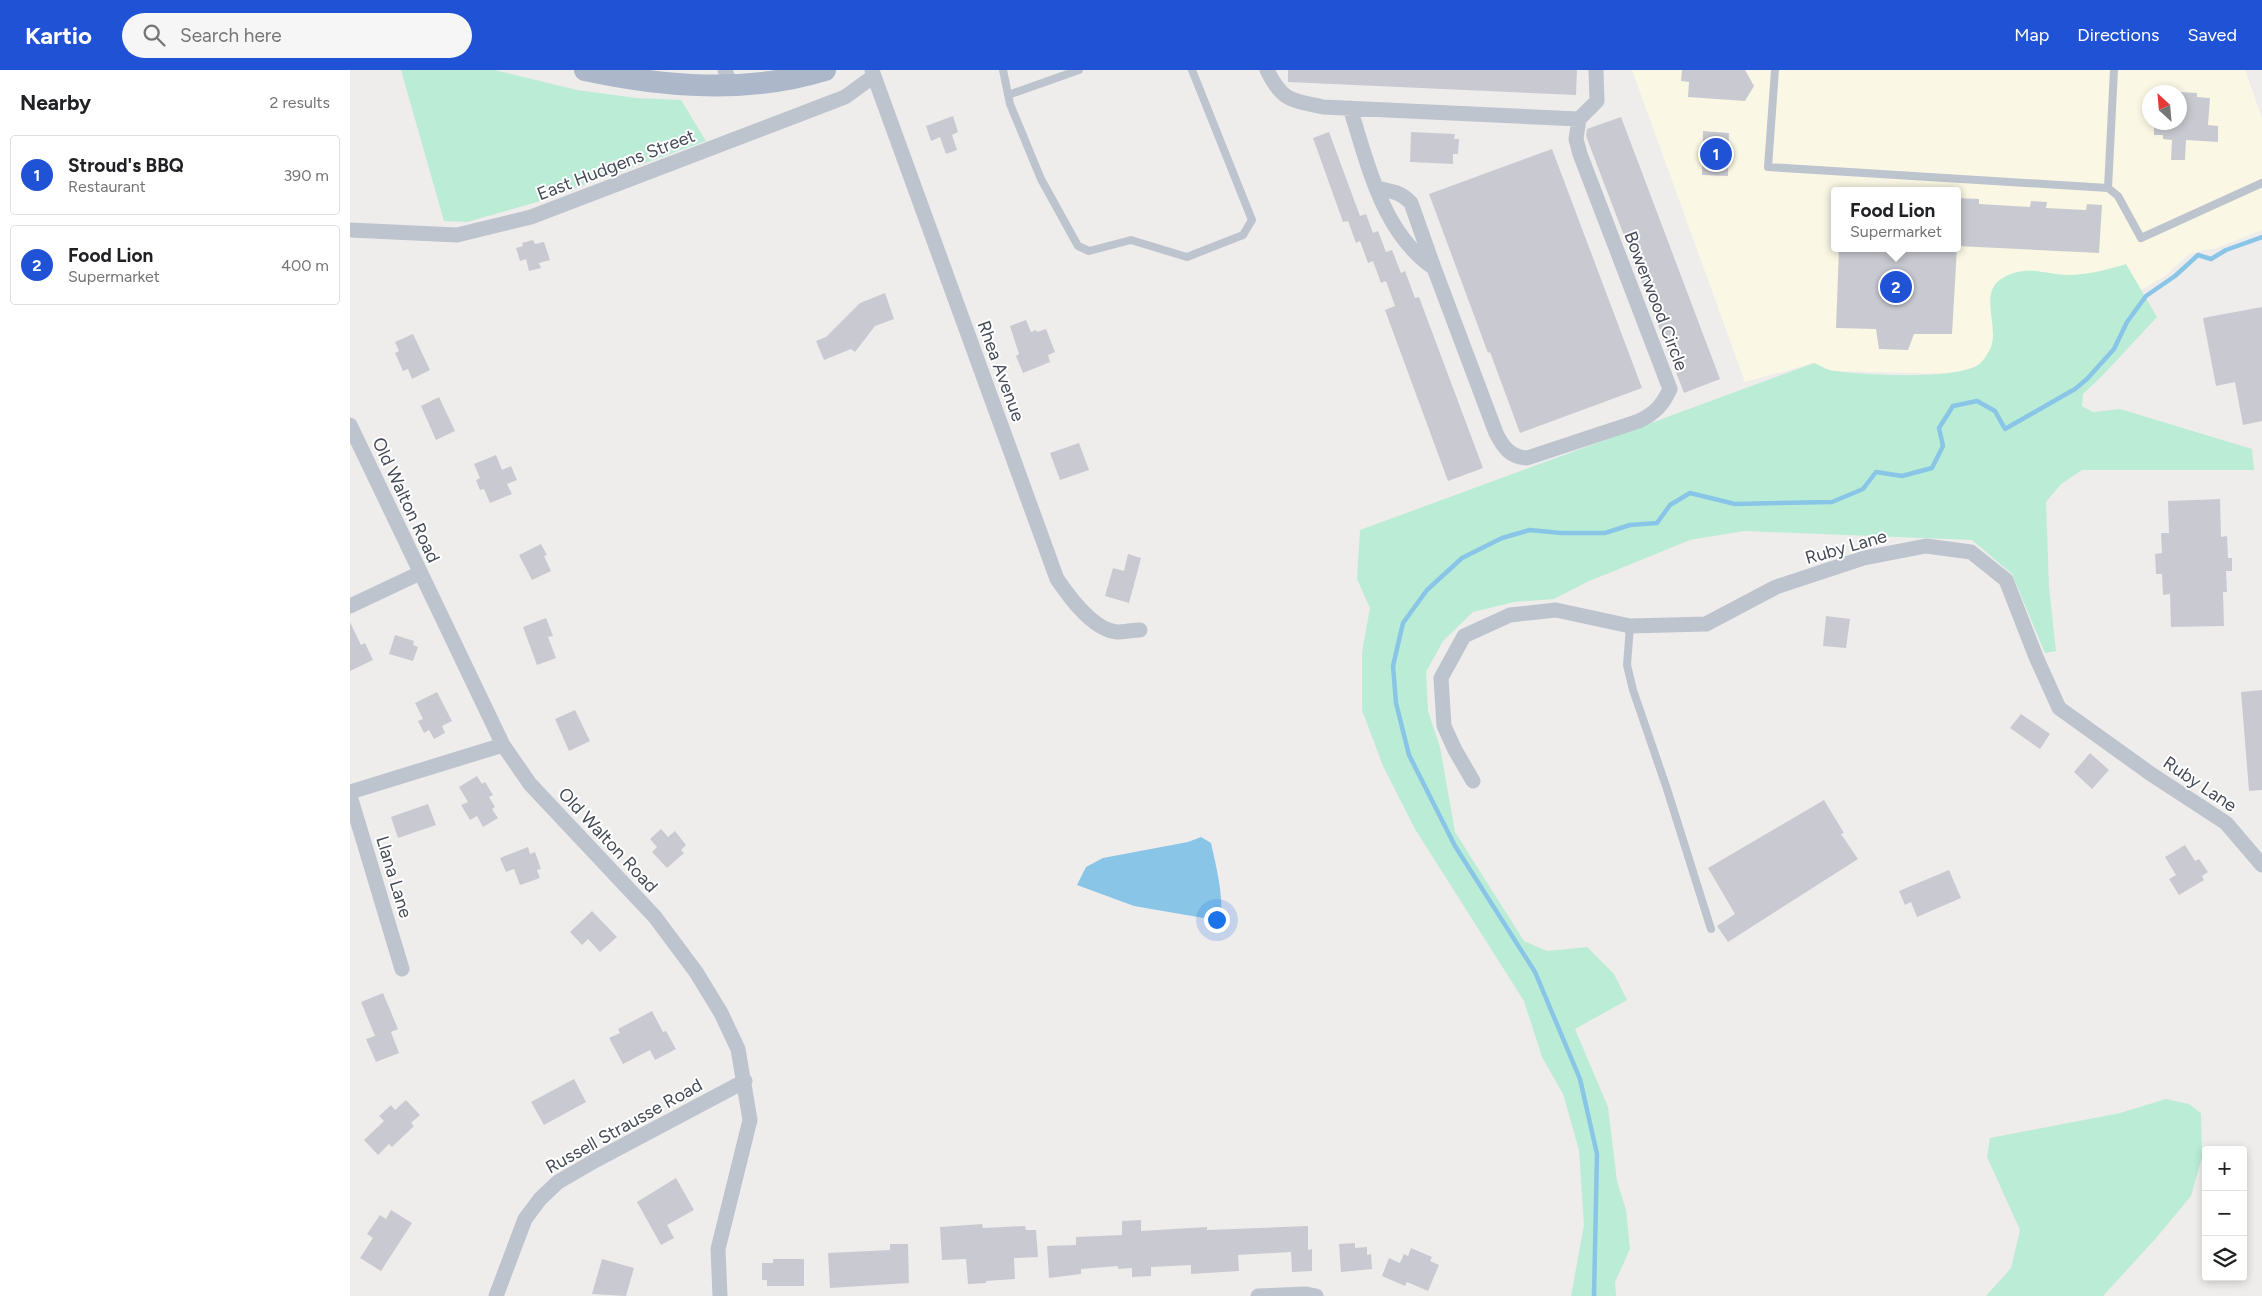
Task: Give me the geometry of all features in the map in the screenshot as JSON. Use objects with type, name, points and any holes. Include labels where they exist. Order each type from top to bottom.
[{"type":"main road","points":[[585,70],[637,75],[665,82],[728,78],[770,84],[825,70]]},
{"type":"main road","points":[[665,82],[685,70]]},
{"type":"street","points":[[1267,70],[1279,91],[1296,101],[1323,107],[1579,119],[1597,101],[1596,70]]},
{"type":"street","name":"East Hudgens Street","points":[[350,230],[457,234],[531,217],[845,97],[873,73]]},
{"type":"street","name":"Rhea Avenue","points":[[873,73],[1057,579],[1072,602],[1092,621],[1115,632],[1140,630]]},
{"type":"street","points":[[1350,108],[1379,198],[1408,245],[1419,258],[1434,268]]},
{"type":"street","name":"Bowerwood Circle","points":[[1376,188],[1405,196],[1411,203],[1496,433],[1502,446],[1511,454],[1527,458],[1639,421],[1655,413],[1663,404],[1670,390],[1580,154],[1576,139],[1579,119]]},
{"type":"street","name":"Old Walton Road","points":[[350,425],[503,745],[530,784],[655,917],[696,972],[721,1013],[738,1049],[745,1081],[750,1120],[718,1249],[720,1296]]},
{"type":"street","name":"Ruby Lane","points":[[1473,781],[1444,726],[1441,678],[1464,636],[1510,615],[1556,610],[1630,626],[1706,624],[1776,587],[1864,558],[1926,546],[1971,552],[2006,580],[2036,657],[2059,708],[2151,774],[2226,823],[2262,866]]},
{"type":"street","points":[[350,606],[420,573]]},
{"type":"street","points":[[350,792],[503,745]]},
{"type":"street","name":"Llana Lane","points":[[350,796],[402,969]]},
{"type":"street","name":"Russell Strausse Road","points":[[496,1296],[525,1219],[540,1199],[558,1182],[745,1081]]},
{"type":"street","points":[[1258,1296],[1306,1294],[1316,1296]]},
{"type":"lane","points":[[1003,70],[1010,104],[1041,179],[1078,246],[1089,251],[1131,240],[1187,257],[1243,235],[1252,220],[1192,70]]},
{"type":"lane","points":[[1008,95],[1079,70]]},
{"type":"lane","points":[[1775,70],[1768,167],[2108,188],[2118,196],[2141,238],[2262,183]]},
{"type":"lane","points":[[2108,188],[2114,70]]},
{"type":"lane","points":[[1630,626],[1627,665],[1633,690],[1667,789],[1711,929]]},
{"type":"shaded area","points":[[1632,70],[2245,70],[2262,118],[2262,230],[2214,249],[2189,254],[2165,276],[2141,290],[1956,374],[1833,371],[1814,363],[1745,382]]},
{"type":"green space","points":[[401,70],[494,70],[577,90],[636,98],[681,100],[706,141],[537,202],[467,222],[444,221]]},
{"type":"green space","points":[[2126,264],[2157,317],[2083,394],[2082,406],[2093,412],[2120,409],[2252,449],[2254,470],[2082,470],[2061,484],[2046,502],[2049,587],[2056,651],[2045,653],[2012,574],[1972,540],[1744,531],[1690,540],[1587,582],[1554,599],[1514,602],[1473,612],[1443,641],[1426,672],[1428,711],[1440,747],[1455,832],[1524,941],[1547,951],[1587,947],[1614,974],[1627,1000],[1575,1029],[1608,1107],[1617,1181],[1626,1210],[1630,1249],[1615,1282],[1616,1296],[1571,1296],[1584,1225],[1579,1150],[1563,1094],[1542,1057],[1524,1001],[1415,829],[1383,766],[1362,710],[1362,652],[1370,608],[1357,579],[1360,530],[1814,363],[1832,371],[1887,375],[1930,375],[1966,370],[1980,364],[1991,347],[1993,330],[1991,293],[2001,279],[2010,274],[2027,271],[2070,275]]},
{"type":"green space","points":[[2166,1099],[2189,1104],[2201,1113],[2202,1157],[2191,1196],[2157,1237],[2103,1296],[1986,1296],[2011,1268],[2020,1230],[1987,1157],[1990,1138],[2120,1113]]},
{"type":"water","points":[[1201,837],[1211,843],[1220,891],[1221,921],[1134,906],[1077,885],[1086,867],[1103,858],[1188,842]]},
{"type":"building","points":[[1288,70],[1577,70],[1576,95],[1288,82]]},
{"type":"building","points":[[1682,70],[1745,70],[1754,86],[1745,101],[1688,97],[1689,82],[1681,81]]},
{"type":"building","points":[[2187,92],[2197,93],[2197,97],[2210,98],[2208,125],[2218,126],[2218,142],[2186,140],[2185,160],[2171,160],[2172,140],[2163,139],[2163,135],[2154,135],[2154,130],[2187,130]]},
{"type":"building","points":[[953,116],[958,132],[952,135],[957,150],[946,154],[940,137],[931,141],[926,126]]},
{"type":"building","points":[[1621,117],[1720,379],[1684,393],[1586,136],[1587,129]]},
{"type":"building","points":[[1703,131],[1729,133],[1728,176],[1702,175]]},
{"type":"building","points":[[1329,132],[1360,216],[1366,214],[1373,233],[1378,231],[1386,252],[1392,250],[1401,273],[1405,271],[1415,298],[1419,297],[1483,468],[1448,481],[1385,310],[1395,306],[1386,281],[1381,283],[1373,261],[1368,263],[1360,241],[1356,243],[1348,221],[1343,222],[1313,138]]},
{"type":"building","points":[[1411,132],[1455,134],[1454,139],[1459,139],[1458,154],[1453,154],[1453,164],[1410,162]]},
{"type":"building","points":[[1552,149],[1642,388],[1520,433],[1429,194]]},
{"type":"building","points":[[1961,198],[1979,199],[1979,204],[2030,207],[2031,201],[2047,202],[2046,208],[2086,210],[2087,204],[2102,205],[2099,253],[1961,246]]},
{"type":"building","points":[[533,240],[535,244],[544,242],[550,260],[539,263],[541,268],[529,271],[526,259],[520,261],[516,248],[523,246],[522,243]]},
{"type":"building","points":[[1839,252],[1957,252],[1952,334],[1914,334],[1908,350],[1879,349],[1876,329],[1836,328]]},
{"type":"building","points":[[885,293],[894,319],[875,326],[855,352],[851,349],[824,360],[816,341],[826,337],[860,303]]},
{"type":"building","points":[[2262,307],[2262,421],[2243,425],[2235,382],[2216,386],[2203,318]]},
{"type":"building","points":[[1026,320],[1031,332],[1046,329],[1055,352],[1048,355],[1050,362],[1023,373],[1016,356],[1019,354],[1010,326]]},
{"type":"building","points":[[413,334],[430,370],[412,379],[408,369],[403,371],[395,353],[399,351],[395,342]]},
{"type":"building","points":[[439,397],[455,431],[436,440],[421,406]]},
{"type":"building","points":[[1079,443],[1089,470],[1060,480],[1050,453]]},
{"type":"building","points":[[496,455],[502,470],[511,466],[517,480],[507,484],[512,494],[490,503],[484,489],[480,490],[476,480],[480,478],[474,464]]},
{"type":"building","points":[[2220,499],[2221,537],[2227,536],[2228,558],[2232,558],[2232,571],[2226,571],[2227,592],[2223,592],[2224,626],[2171,627],[2170,594],[2163,595],[2162,574],[2156,574],[2155,554],[2162,553],[2161,533],[2169,533],[2168,501]]},
{"type":"building","points":[[541,544],[547,555],[544,556],[551,571],[532,580],[519,555]]},
{"type":"building","points":[[1128,554],[1141,558],[1129,603],[1105,596],[1113,568],[1124,571]]},
{"type":"building","points":[[1826,616],[1850,619],[1846,648],[1823,646]]},
{"type":"building","points":[[546,618],[553,636],[548,637],[556,658],[537,665],[523,627]]},
{"type":"building","points":[[350,622],[361,645],[365,643],[373,660],[350,671]]},
{"type":"building","points":[[395,635],[414,641],[413,645],[418,647],[413,661],[389,654]]},
{"type":"building","points":[[2262,690],[2262,790],[2249,791],[2241,692]]},
{"type":"building","points":[[437,692],[452,721],[442,726],[445,733],[434,739],[429,730],[424,733],[418,721],[423,719],[415,703]]},
{"type":"building","points":[[575,710],[590,741],[569,751],[555,719]]},
{"type":"building","points":[[2021,714],[2050,734],[2040,749],[2010,728]]},
{"type":"building","points":[[2090,753],[2109,770],[2092,789],[2074,772]]},
{"type":"building","points":[[477,776],[482,784],[485,782],[493,795],[489,797],[495,807],[492,809],[498,818],[483,827],[477,816],[470,820],[461,805],[468,802],[459,787]]},
{"type":"building","points":[[1824,800],[1844,833],[1841,834],[1858,859],[1728,942],[1717,926],[1735,914],[1708,868]]},
{"type":"building","points":[[428,804],[436,825],[398,838],[391,817]]},
{"type":"building","points":[[661,829],[668,837],[675,831],[686,845],[681,850],[684,853],[667,868],[652,852],[657,847],[650,839]]},
{"type":"building","points":[[2185,845],[2195,861],[2199,859],[2208,872],[2202,876],[2204,880],[2179,895],[2169,879],[2176,875],[2165,857]]},
{"type":"building","points":[[528,847],[530,854],[535,852],[541,869],[537,870],[540,878],[520,885],[514,869],[506,872],[500,858]]},
{"type":"building","points":[[1949,870],[1961,898],[1917,917],[1911,902],[1905,905],[1899,891]]},
{"type":"building","points":[[592,911],[617,937],[600,952],[588,939],[582,945],[570,932]]},
{"type":"building","points":[[383,993],[398,1029],[391,1032],[399,1053],[376,1062],[366,1039],[375,1036],[361,1002]]},
{"type":"building","points":[[652,1011],[663,1032],[666,1031],[676,1049],[655,1060],[650,1050],[623,1064],[609,1038],[620,1033],[618,1029]]},
{"type":"building","points":[[574,1079],[586,1102],[544,1125],[531,1102]]},
{"type":"building","points":[[406,1100],[420,1115],[411,1123],[414,1126],[392,1147],[389,1144],[378,1155],[364,1140],[384,1121],[379,1116],[391,1105],[395,1110]]},
{"type":"building","points":[[676,1178],[694,1210],[667,1225],[674,1238],[661,1245],[637,1202]]},
{"type":"building","points":[[391,1210],[412,1223],[381,1271],[360,1258],[373,1238],[367,1234],[380,1215],[386,1219]]},
{"type":"building","points":[[1141,1220],[1141,1231],[1207,1227],[1207,1230],[1308,1226],[1308,1250],[1312,1249],[1312,1271],[1292,1272],[1291,1252],[1238,1255],[1239,1271],[1191,1274],[1191,1265],[1151,1267],[1151,1276],[1132,1277],[1132,1268],[1118,1269],[1118,1266],[1081,1269],[1081,1274],[1049,1278],[1047,1246],[1076,1245],[1076,1237],[1122,1235],[1122,1221]]},
{"type":"building","points":[[982,1224],[983,1228],[1025,1226],[1026,1230],[1036,1230],[1038,1257],[1014,1258],[1015,1279],[968,1284],[966,1259],[942,1260],[940,1227]]},
{"type":"building","points":[[1355,1243],[1355,1248],[1367,1247],[1367,1255],[1371,1254],[1372,1269],[1341,1272],[1339,1244]]},
{"type":"building","points":[[890,1244],[908,1244],[909,1283],[830,1288],[828,1253],[890,1250]]},
{"type":"building","points":[[1411,1248],[1432,1257],[1430,1261],[1439,1265],[1428,1291],[1407,1282],[1405,1286],[1382,1276],[1389,1258],[1400,1263],[1404,1254],[1408,1256]]},
{"type":"building","points":[[602,1259],[634,1268],[626,1296],[592,1294]]},
{"type":"building","points":[[773,1259],[804,1259],[804,1286],[767,1286],[767,1280],[762,1280],[762,1263],[773,1263]]},
{"type":"waterway","points":[[1594,1296],[1597,1154],[1580,1079],[1535,972],[1455,846],[1409,755],[1396,703],[1393,666],[1403,623],[1427,590],[1462,558],[1502,538],[1530,530],[1561,533],[1605,533],[1630,525],[1657,523],[1670,505],[1690,493],[1735,504],[1832,502],[1863,489],[1876,472],[1902,476],[1932,468],[1943,446],[1939,428],[1953,406],[1977,401],[1995,411],[2005,429],[2075,389],[2087,379],[2114,349],[2127,322],[2146,296],[2175,276],[2198,255],[2211,259],[2226,250],[2262,237]]},
{"type":"place","name":"Stroud's BBQ","points":[[1716,154]]},
{"type":"place","name":"Food Lion","points":[[1896,287]]}]
